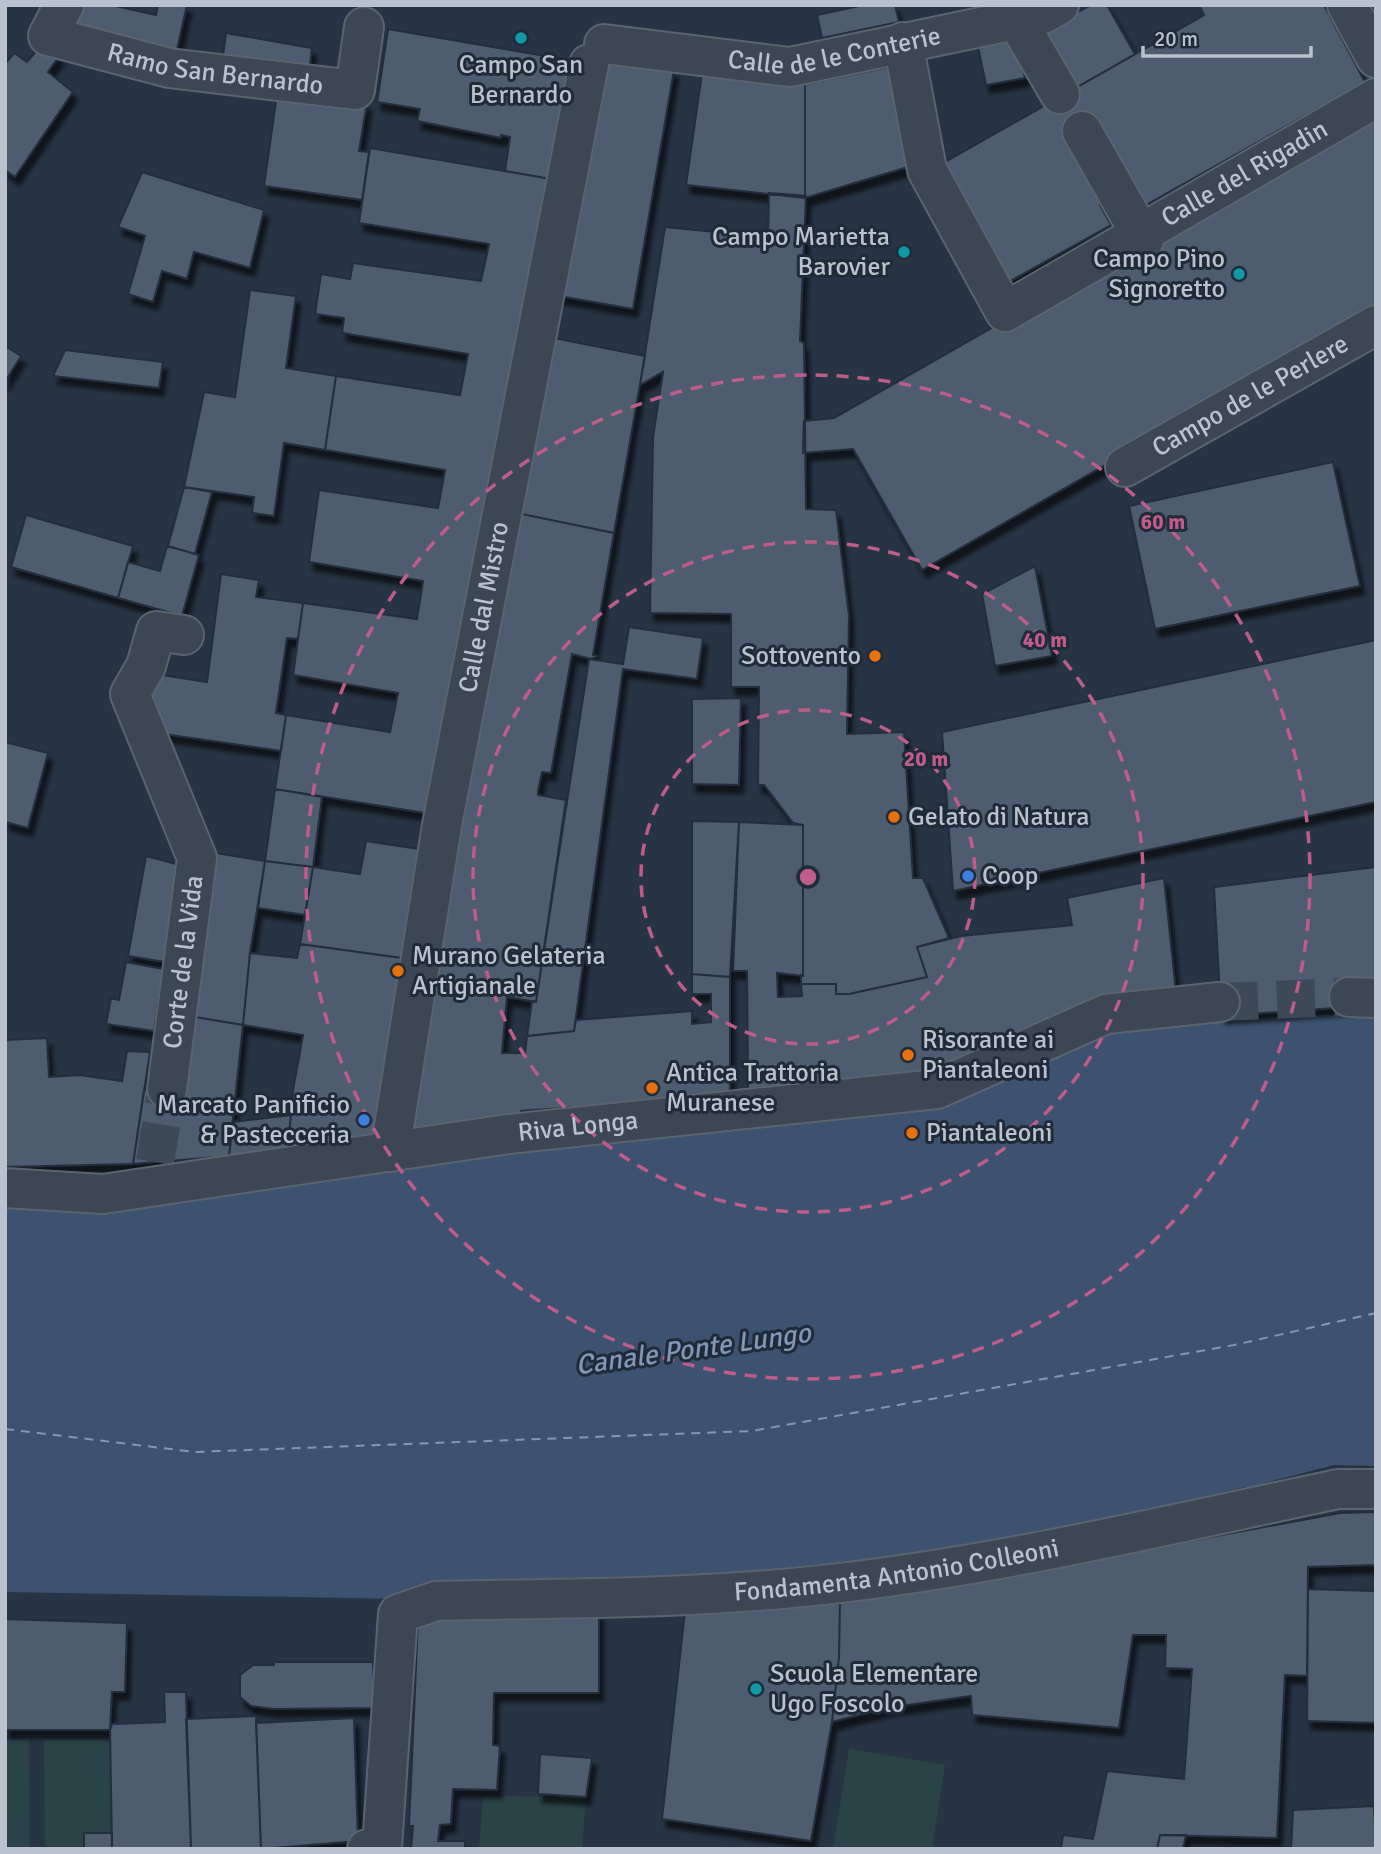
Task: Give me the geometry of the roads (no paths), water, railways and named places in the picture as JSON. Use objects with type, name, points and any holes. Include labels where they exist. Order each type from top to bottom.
[{"type":"street","name":"Ramo San Bernardo","points":[[64,5],[48,36],[169,68],[355,90],[364,27]]},
{"type":"street","name":"Calle de le Conterie","points":[[597,54],[790,66],[1043,14],[1059,5]]},
{"type":"street","points":[[1347,5],[1376,58]]},
{"type":"street","points":[[1016,19],[1060,94]]},
{"type":"street","name":"Calle del Rigadin","points":[[903,42],[926,170],[1005,312],[1142,236],[1376,98]]},
{"type":"street","name":"Calle dal Mistro","points":[[390,1152],[442,825],[597,54]]},
{"type":"street","points":[[1082,131],[1142,236]]},
{"type":"street","name":"Campo de le Perlere","points":[[1125,467],[1229,401],[1376,325]]},
{"type":"street","name":"Corte de la Vida","points":[[167,1089],[197,858],[130,694],[146,666],[156,631],[184,635]]},
{"type":"street","name":"Riva Longa","points":[[5,1188],[103,1194],[153,1174],[390,1152],[508,1134],[937,1089],[1106,1014],[1220,1002]]},
{"type":"street","name":"Fondamenta Antonio Colleoni","points":[[367,1849],[382,1847],[398,1614],[411,1609],[436,1601],[641,1595],[821,1585],[988,1563],[1338,1489],[1376,1489]]},
{"type":"water","name":"Canale Ponte Lungo","points":[[1376,1012],[1376,1466],[1334,1465],[1264,1483],[1265,1489],[1248,1493],[1245,1487],[985,1548],[758,1573],[600,1577],[599,1584],[582,1584],[582,1577],[429,1582],[404,1599],[5,1592],[5,1207],[81,1211],[1097,1036],[1145,1024]]},
{"type":"tunnel","points":[[1220,1002],[1349,997]]},
{"type":"tunnel","points":[[155,1162],[167,1089]]},
{"type":"place","name":"Campo San Bernardo","points":[[521,38]]},
{"type":"place","name":"Campo Marietta Barovier","points":[[904,252]]},
{"type":"place","name":"Campo Pino Signoretto","points":[[1239,274]]},
{"type":"place","name":"Sottovento","points":[[875,656]]},
{"type":"place","name":"Gelato di Natura","points":[[894,817]]},
{"type":"place","name":"Coop","points":[[968,876]]},
{"type":"place","name":"Murano Gelateria Artigianale","points":[[398,971]]},
{"type":"place","name":"Risorante ai Piantaleoni","points":[[908,1055]]},
{"type":"place","name":"Antica Trattoria Muranese","points":[[652,1088]]},
{"type":"place","name":"Marcato Panificio & Pastecceria","points":[[364,1120]]},
{"type":"place","name":"Piantaleoni","points":[[912,1133]]},
{"type":"place","name":"Scuola Elementare Ugo Foscolo","points":[[756,1689]]}]
